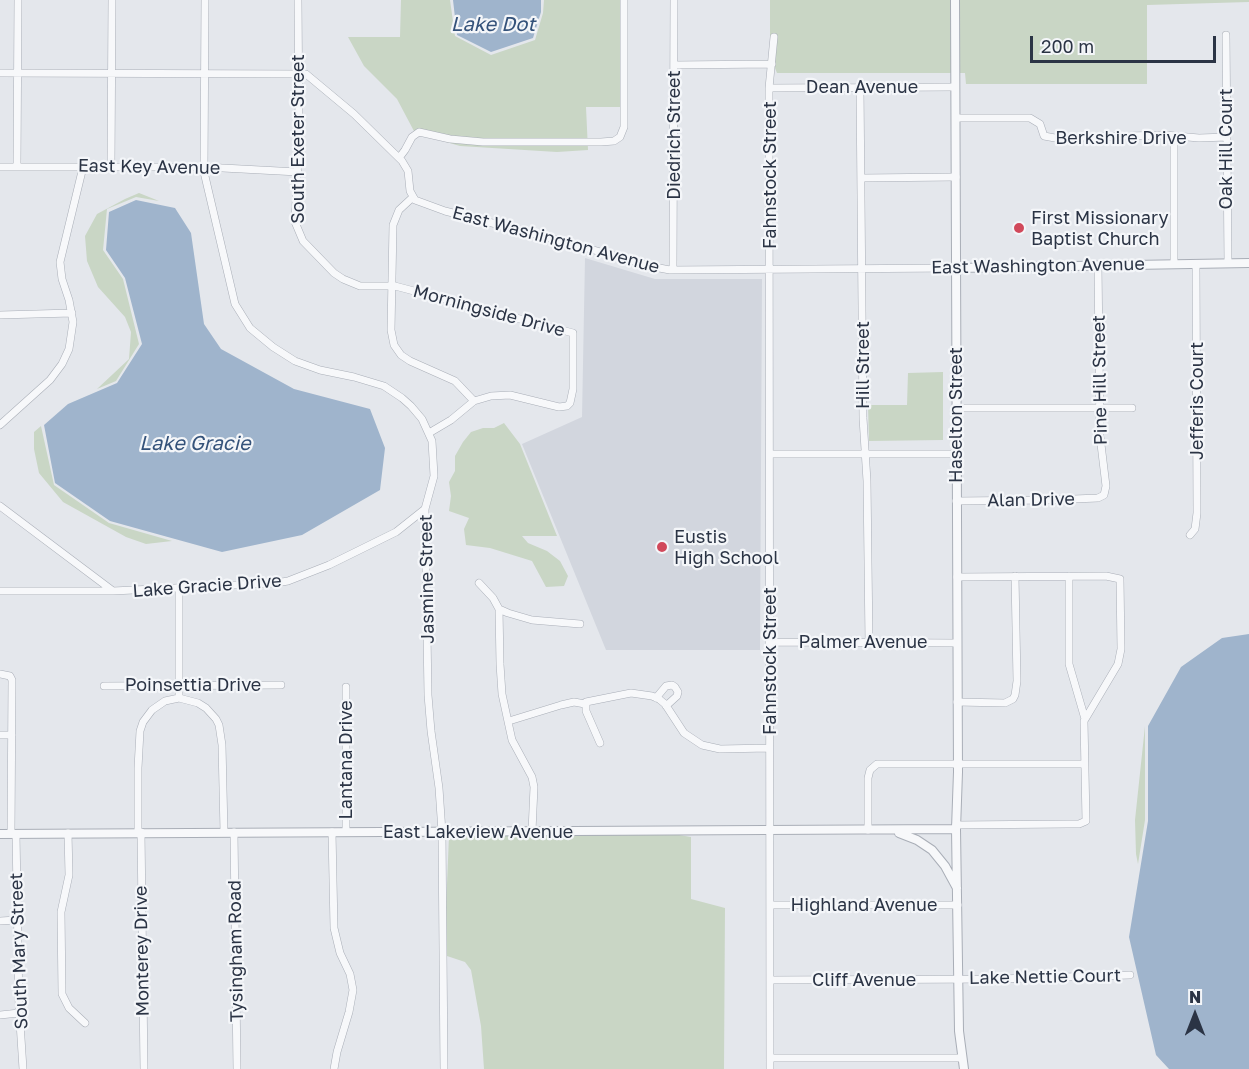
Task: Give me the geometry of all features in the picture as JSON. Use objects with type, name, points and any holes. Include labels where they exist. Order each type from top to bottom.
[{"type":"street","points":[[17,166],[18,0]]},
{"type":"street","points":[[111,166],[112,0]]},
{"type":"street","points":[[0,73],[18,74],[112,74],[205,74],[306,74],[326,89],[399,158],[408,171],[410,191],[413,197],[399,210],[393,225],[391,330],[394,345],[410,360],[455,381],[474,401],[451,420],[429,433],[411,406],[392,391],[354,377],[334,374],[305,365],[273,347],[246,324],[232,296],[219,232],[205,181],[204,167],[205,74],[205,0]]},
{"type":"street","name":"South Exeter Street","points":[[298,0],[298,172],[295,222],[298,235],[334,273],[349,283],[366,287],[393,286]]},
{"type":"street","points":[[399,158],[412,136],[419,132],[483,142],[601,142],[614,141],[620,137],[624,127],[624,0]]},
{"type":"street","name":"Diedrich Street","points":[[673,270],[674,0]]},
{"type":"street","name":"Haselton Street","points":[[955,0],[958,765],[956,827],[959,979],[964,1069]]},
{"type":"street","name":"Oak Hill Court","points":[[1226,35],[1228,263]]},
{"type":"street","name":"Fahnstock Street","points":[[770,1069],[769,88],[774,37]]},
{"type":"street","points":[[674,64],[772,64]]},
{"type":"street","name":"Hill Street","points":[[860,87],[863,418],[866,453],[869,642]]},
{"type":"street","name":"Dean Avenue","points":[[769,88],[956,87]]},
{"type":"street","name":"Berkshire Drive","points":[[956,118],[1030,118],[1040,124],[1044,136],[1055,138],[1165,135],[1170,137],[1227,137]]},
{"type":"street","points":[[1170,137],[1174,145],[1174,264]]},
{"type":"street","name":"East Key Avenue","points":[[0,167],[204,167],[298,172]]},
{"type":"street","points":[[0,425],[50,380],[62,364],[72,339],[72,314],[62,279],[60,261],[83,167]]},
{"type":"street","points":[[862,178],[956,177]]},
{"type":"street","name":"East Washington Avenue","points":[[413,197],[419,203],[444,211],[654,267],[673,270],[1249,263]]},
{"type":"street","name":"Jefferis Court","points":[[1190,535],[1195,529],[1197,513],[1196,264]]},
{"type":"street","name":"Pine Hill Street","points":[[1098,266],[1101,448],[1106,486],[1104,495]]},
{"type":"street","name":"Morningside Drive","points":[[393,286],[573,333],[573,389],[570,403],[567,406],[559,407],[510,395],[491,396],[474,401]]},
{"type":"street","points":[[0,315],[72,314]]},
{"type":"street","points":[[956,408],[1100,406],[1132,408]]},
{"type":"street","name":"Jasmine Street","points":[[429,433],[434,463],[432,486],[425,509],[428,695],[442,832],[444,1069]]},
{"type":"street","points":[[770,454],[956,454]]},
{"type":"street","name":"Alan Drive","points":[[956,501],[1079,499],[1098,498],[1104,495]]},
{"type":"street","name":"Lake Gracie Drive","points":[[0,506],[113,591],[288,581],[329,565],[396,532],[425,509]]},
{"type":"street","points":[[957,702],[1005,703],[1015,695],[1017,681],[1016,576]]},
{"type":"street","points":[[868,830],[867,784],[873,767],[880,764],[1084,764],[1085,719],[1069,664],[1069,576]]},
{"type":"street","points":[[957,577],[1106,576],[1121,581],[1120,658],[1085,719]]},
{"type":"street","points":[[479,583],[494,598],[500,609],[502,694],[512,740],[532,777],[534,787],[532,831]]},
{"type":"street","points":[[179,589],[179,698],[198,703],[206,708],[219,725],[222,745],[224,832]]},
{"type":"street","points":[[0,591],[113,591]]},
{"type":"street","points":[[500,609],[532,620],[580,624]]},
{"type":"street","name":"Palmer Avenue","points":[[769,642],[957,643]]},
{"type":"street","name":"South Mary Street","points":[[3,674],[10,676],[12,680],[19,1013],[23,1069]]},
{"type":"street","name":"Poinsettia Drive","points":[[104,686],[281,685]]},
{"type":"street","points":[[656,698],[666,686],[675,687],[678,692],[677,696],[666,706]]},
{"type":"street","name":"Lantana Drive","points":[[346,687],[346,832]]},
{"type":"street","points":[[508,721],[574,702],[585,704],[587,701],[641,693],[656,698],[666,706],[684,733],[702,745],[720,749],[769,748]]},
{"type":"street","name":"Monterey Drive","points":[[144,1069],[138,768],[140,731],[143,722],[152,710],[165,701],[179,698]]},
{"type":"street","points":[[585,704],[600,743]]},
{"type":"street","points":[[0,735],[12,735]]},
{"type":"street","name":"East Lakeview Avenue","points":[[0,834],[893,830],[1079,824],[1086,821],[1084,764]]},
{"type":"street","points":[[893,830],[917,840],[932,850],[945,866],[958,891]]},
{"type":"street","name":"Tysingham Road","points":[[234,832],[237,1069]]},
{"type":"street","points":[[332,832],[334,928],[340,953],[350,974],[353,990],[334,1069]]},
{"type":"street","points":[[68,833],[69,875],[61,912],[62,994],[69,1008],[85,1023]]},
{"type":"street","name":"Highland Avenue","points":[[770,905],[958,905]]},
{"type":"street","points":[[0,921],[17,920]]},
{"type":"street","name":"Lake Nettie Court","points":[[959,979],[1055,979],[1130,975]]},
{"type":"street","name":"Cliff Avenue","points":[[770,980],[959,979]]},
{"type":"street","points":[[0,1015],[19,1013]]},
{"type":"street","points":[[770,1058],[962,1058]]},
{"type":"shaded area","name":"Eustis High School","points":[[585,258],[655,279],[762,279],[760,650],[606,650],[522,444],[582,417]]},
{"type":"green space","points":[[401,0],[450,0],[455,36],[491,55],[535,40],[543,13],[544,0],[625,0],[625,107],[586,107],[588,150],[557,152],[460,146],[415,133],[397,99],[364,66],[348,37],[400,37]]},
{"type":"green space","points":[[770,0],[1249,0],[1249,2],[1147,5],[1147,84],[966,84],[965,73],[777,73],[770,56]]},
{"type":"green space","points":[[139,193],[159,201],[136,197],[107,209],[103,250],[123,279],[139,344],[116,381],[97,389],[129,359],[131,332],[125,317],[98,287],[87,261],[85,236],[97,214],[125,199]]},
{"type":"green space","points":[[943,372],[943,440],[869,441],[868,405],[907,405],[908,373]]},
{"type":"green space","points":[[504,423],[520,444],[557,536],[522,536],[528,543],[547,551],[560,561],[568,576],[564,586],[546,587],[532,561],[490,548],[466,545],[464,529],[469,518],[449,511],[451,496],[449,482],[455,471],[455,456],[463,442],[471,432],[483,428],[494,428]]},
{"type":"green space","points":[[41,426],[54,485],[109,523],[172,541],[146,544],[126,537],[63,502],[39,473],[34,449],[34,432]]},
{"type":"green space","points":[[1145,726],[1145,820],[1138,864],[1135,820]]},
{"type":"green space","points":[[673,834],[691,837],[691,899],[725,908],[724,1069],[484,1069],[481,1026],[471,970],[465,962],[444,955],[449,836]]},
{"type":"water","name":"Lake Dot","points":[[453,0],[541,0],[541,12],[533,38],[491,52],[457,35]]},
{"type":"water","name":"Lake Gracie","points":[[136,200],[175,208],[191,233],[204,324],[221,349],[294,389],[370,409],[385,448],[380,490],[302,535],[222,552],[110,521],[55,483],[44,425],[68,404],[117,383],[142,344],[125,278],[106,250],[109,212]]},
{"type":"water","points":[[1249,634],[1249,1069],[1169,1069],[1156,1055],[1129,937],[1148,821],[1148,726],[1181,667],[1222,638]]},
{"type":"place","name":"First Missionary Baptist Church","points":[[1019,228]]},
{"type":"place","name":"Eustis High School","points":[[662,547]]}]
